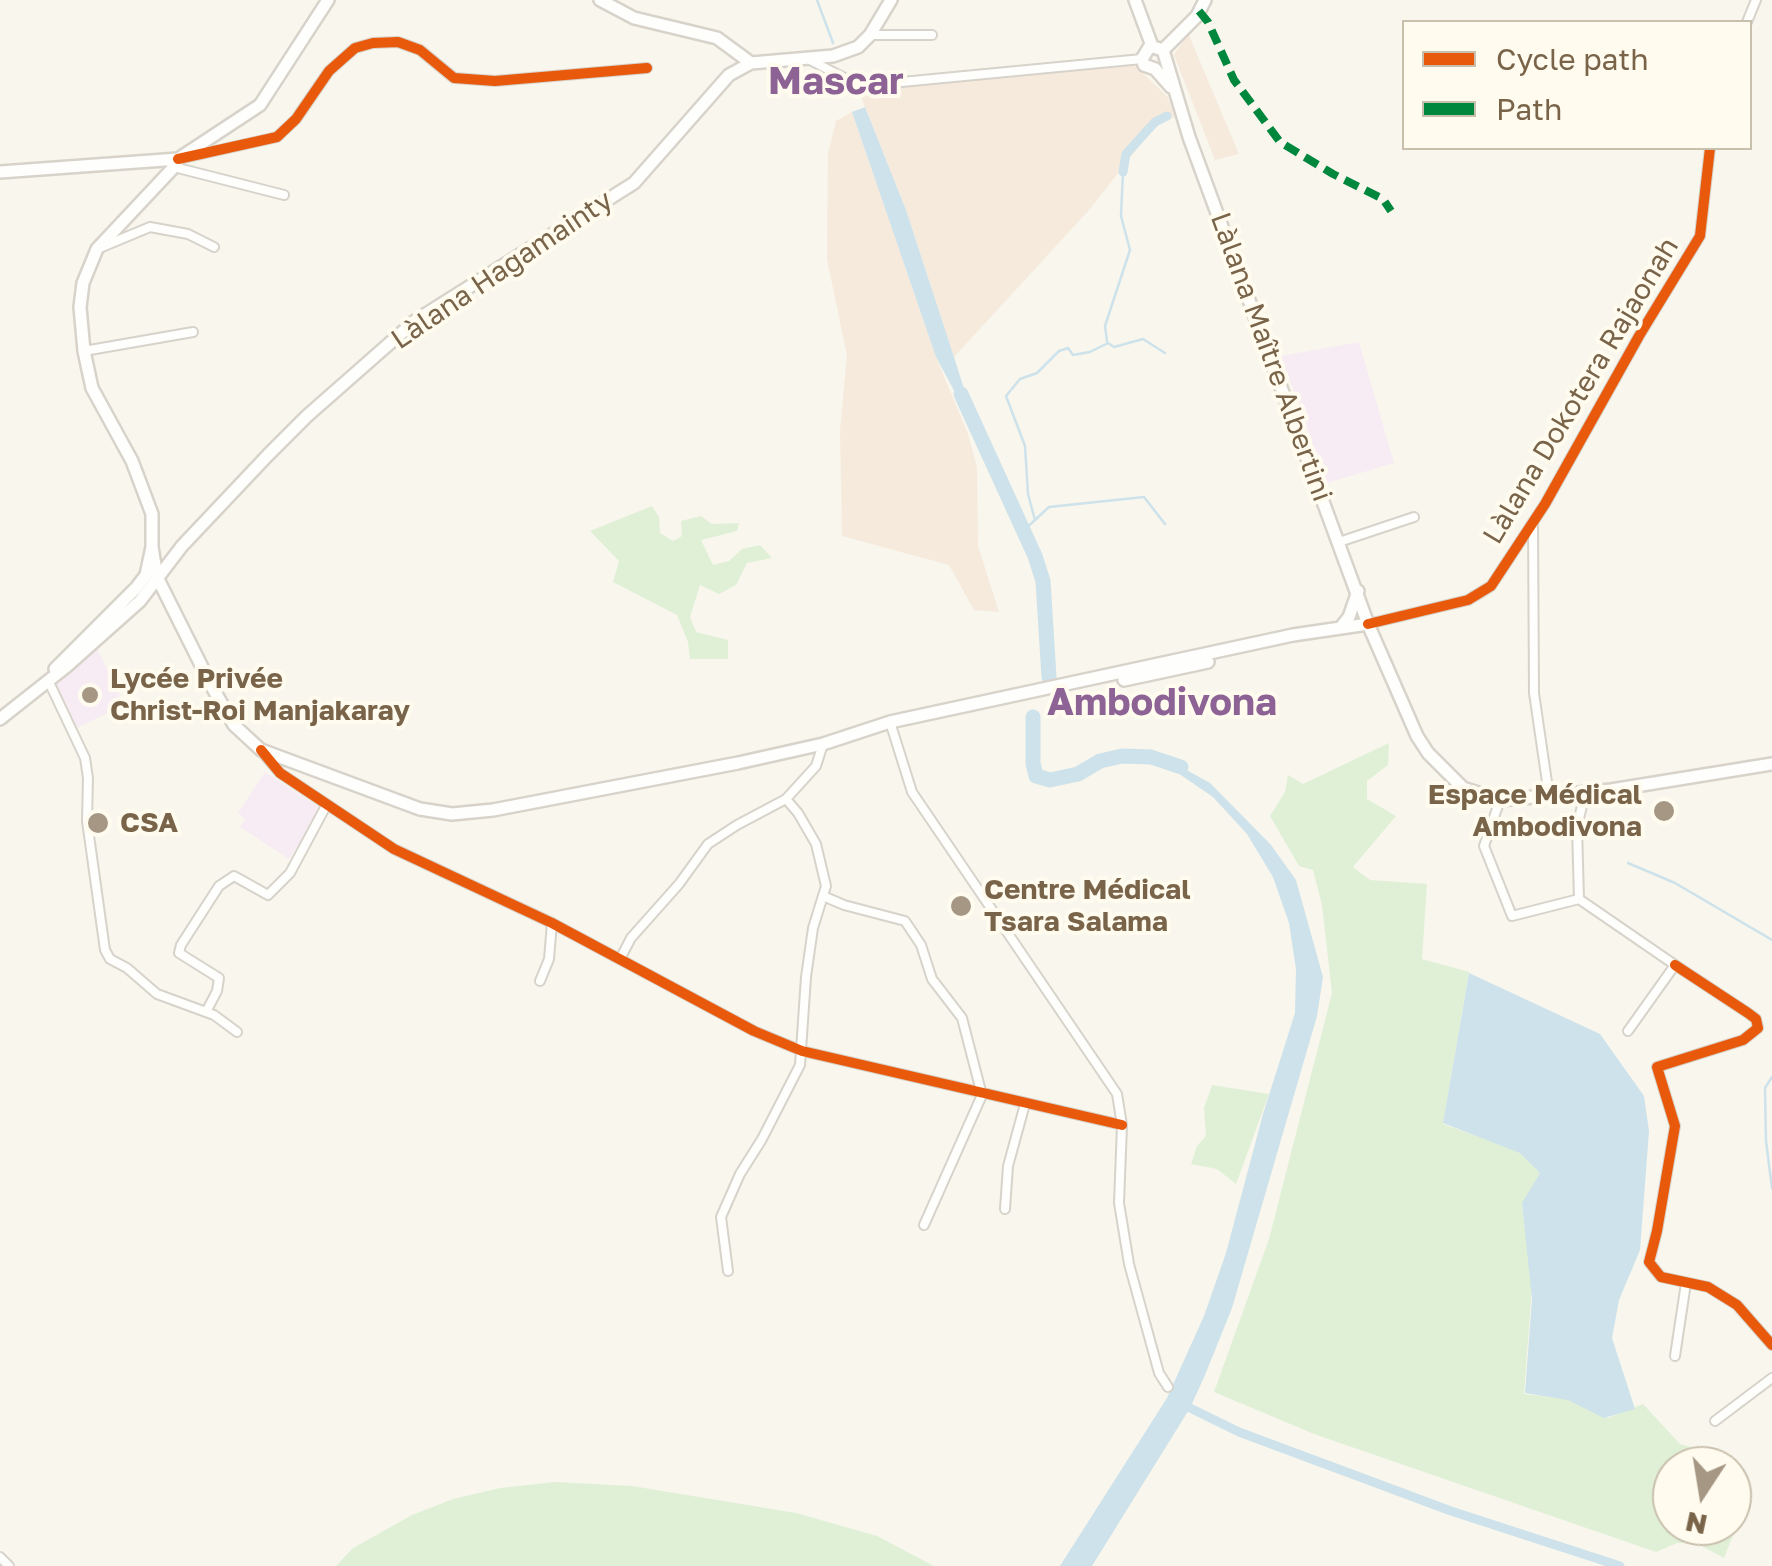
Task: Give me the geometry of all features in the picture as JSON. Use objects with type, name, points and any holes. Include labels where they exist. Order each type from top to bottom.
[{"type":"main road","points":[[328,0],[260,105],[176,163],[96,249],[83,283],[80,307],[92,388],[132,461],[152,514],[154,581],[234,724],[261,750],[420,809],[452,814],[494,810],[822,744],[875,729],[1141,673],[1293,634],[1368,624]]},
{"type":"main road","points":[[600,0],[634,18],[717,38],[751,63],[833,56],[858,47],[891,0]]},
{"type":"main road","name":"Làlana Maître Albertini","points":[[1135,0],[1160,51],[1368,624],[1417,736],[1428,753],[1463,788],[1500,800]]},
{"type":"main road","points":[[1160,51],[1197,16],[1206,0]]},
{"type":"main road","points":[[1145,49],[1160,51],[1162,66],[1156,70],[1149,68],[1142,58],[1145,49]]},
{"type":"main road","name":"Làlana Hagamainty","points":[[154,581],[182,546],[307,416],[416,321],[634,183],[728,75],[751,63]]},
{"type":"main road","name":"Làlana Maître Albertini","points":[[1156,70],[1173,90]]},
{"type":"main road","points":[[0,172],[176,163]]},
{"type":"main road","points":[[152,533],[164,552],[182,546]]},
{"type":"main road","points":[[138,594],[152,547]]},
{"type":"main road","points":[[167,563],[160,583],[173,613]]},
{"type":"main road","points":[[0,719],[154,581]]},
{"type":"main road","points":[[1341,627],[1358,592]]},
{"type":"main road","points":[[138,594],[158,595],[173,613]]},
{"type":"main road","points":[[1500,800],[1584,793],[1772,764]]},
{"type":"street","points":[[870,35],[932,36]]},
{"type":"street","points":[[176,163],[277,137],[296,119],[329,71],[354,48],[373,43],[398,42],[420,50],[454,78],[495,81],[647,68]]},
{"type":"street","points":[[808,59],[860,86],[1142,58]]},
{"type":"street","name":"Làlana Dokotera Rajaonah","points":[[1368,624],[1468,600],[1490,586],[1533,522],[1700,236],[1710,150]]},
{"type":"street","points":[[176,163],[284,196]]},
{"type":"street","points":[[96,249],[150,227],[188,234],[214,247]]},
{"type":"street","points":[[84,350],[193,332]]},
{"type":"street","points":[[1338,542],[1414,517]]},
{"type":"street","points":[[1533,522],[1534,693],[1549,796]]},
{"type":"street","points":[[48,680],[85,758],[87,821],[105,950],[110,959],[158,994],[206,1012],[237,1032]]},
{"type":"street","points":[[891,726],[912,792],[1117,1094],[1122,1125],[1119,1203],[1129,1264],[1158,1373],[1168,1386]]},
{"type":"street","points":[[620,959],[631,938],[708,844],[786,799],[816,766],[822,744]]},
{"type":"street","points":[[261,750],[280,772],[394,849],[552,923],[754,1031],[802,1051],[1122,1125]]},
{"type":"street","points":[[1579,899],[1577,826],[1584,793]]},
{"type":"street","points":[[728,1270],[721,1217],[800,1065],[813,928],[826,886],[816,844],[786,799]]},
{"type":"street","points":[[1500,800],[1484,846],[1512,916],[1579,899],[1756,1019],[1758,1028],[1742,1040],[1657,1067],[1675,1126],[1659,1224],[1648,1262],[1662,1276],[1708,1287],[1737,1305],[1772,1345]]},
{"type":"street","points":[[206,1012],[219,978],[180,953],[180,944],[219,886],[234,876],[268,895],[290,873],[327,804]]},
{"type":"street","points":[[824,896],[905,921],[921,945],[932,979],[962,1018],[982,1095],[924,1225]]},
{"type":"street","points":[[540,981],[549,958],[552,923]]},
{"type":"street","points":[[1628,1030],[1675,965]]},
{"type":"street","points":[[1005,1209],[1008,1166],[1024,1104]]},
{"type":"street","points":[[1676,1356],[1686,1283]]},
{"type":"street","points":[[1715,1421],[1772,1378]]},
{"type":"street","points":[[0,1557],[9,1566]]},
{"type":"shaded area","points":[[1188,33],[1239,154],[1215,160],[1174,55]]},
{"type":"shaded area","points":[[1132,63],[1168,97],[1175,117],[1157,123],[1090,209],[954,357],[906,210],[859,92]]},
{"type":"shaded area","points":[[852,112],[936,357],[968,434],[977,467],[978,546],[999,612],[974,610],[949,565],[842,536],[840,430],[847,356],[827,259],[828,153],[836,121]]},
{"type":"shaded area","points":[[1359,342],[1394,463],[1327,483],[1281,356]]},
{"type":"shaded area","name":"Lycée Privée Christ-Roi Manjakaray","points":[[97,648],[124,705],[77,728],[56,685]]},
{"type":"shaded area","points":[[265,772],[322,809],[289,859],[240,827],[245,819],[238,813]]},
{"type":"green space","points":[[652,506],[659,517],[660,533],[673,541],[682,536],[681,521],[701,516],[712,524],[739,523],[737,531],[701,540],[713,565],[729,561],[742,549],[760,545],[772,558],[747,563],[736,585],[719,594],[700,585],[690,617],[696,632],[728,640],[728,659],[690,659],[677,615],[613,582],[619,561],[590,531]]},
{"type":"green space","points":[[1389,743],[1388,765],[1367,781],[1367,799],[1396,816],[1353,867],[1370,880],[1427,884],[1422,959],[1469,972],[1443,1124],[1518,1151],[1541,1172],[1522,1204],[1532,1287],[1524,1394],[1568,1399],[1608,1418],[1643,1404],[1680,1444],[1687,1446],[1652,1446],[1652,1546],[1670,1546],[1656,1552],[1314,1434],[1214,1392],[1269,1239],[1332,993],[1322,905],[1313,870],[1299,866],[1270,816],[1285,792],[1288,775],[1303,784]]},
{"type":"green space","points":[[1212,1085],[1269,1094],[1236,1184],[1217,1169],[1191,1164],[1197,1146],[1206,1136],[1204,1108]]},
{"type":"green space","points":[[555,1482],[632,1486],[796,1513],[877,1536],[934,1566],[336,1566],[353,1548],[412,1515],[453,1499],[500,1488]]},
{"type":"green space","points":[[1702,1546],[1729,1546],[1724,1558]]},
{"type":"water","points":[[865,107],[906,210],[954,357],[965,392],[957,396],[936,357],[852,112]]},
{"type":"water","points":[[1181,767],[1210,783],[1271,845],[1296,880],[1323,977],[1317,1016],[1232,1308],[1205,1375],[1190,1408],[1092,1566],[1060,1566],[1167,1398],[1204,1316],[1295,1013],[1296,969],[1289,923],[1273,877],[1247,834],[1213,797],[1178,773]]},
{"type":"water","points":[[1469,973],[1600,1034],[1644,1096],[1649,1131],[1640,1250],[1619,1300],[1612,1338],[1635,1409],[1604,1418],[1568,1400],[1525,1393],[1532,1299],[1522,1203],[1540,1173],[1520,1153],[1443,1123]]},
{"type":"waterway","points":[[817,0],[833,43]]},
{"type":"waterway","points":[[1123,172],[1126,154],[1155,122],[1167,116]]},
{"type":"waterway","points":[[1107,341],[1105,326],[1130,250],[1121,216],[1123,172]]},
{"type":"waterway","points":[[1024,530],[1035,520],[1028,494],[1025,446],[1006,396],[1020,379],[1037,373],[1059,351],[1068,348],[1073,355],[1108,343],[1114,347],[1143,339],[1165,353]]},
{"type":"waterway","points":[[961,394],[1043,581],[1049,677]]},
{"type":"waterway","points":[[1035,520],[1049,507],[1144,497],[1165,524]]},
{"type":"waterway","points":[[1033,717],[1036,776],[1050,780],[1078,774],[1100,761],[1122,756],[1151,757],[1181,767]]},
{"type":"waterway","points":[[1628,863],[1675,883],[1772,940]]},
{"type":"waterway","points":[[1772,1077],[1765,1088],[1772,1188]]},
{"type":"waterway","points":[[1190,1408],[1239,1432],[1451,1511],[1620,1566]]},
{"type":"marked path","points":[[1199,11],[1208,22],[1234,80],[1280,142],[1383,199],[1391,211]]},
{"type":"cycle path","points":[[178,159],[277,137],[296,119],[329,71],[355,48],[373,43],[398,42],[420,50],[454,78],[495,81],[647,68]]},
{"type":"cycle path","points":[[1368,624],[1468,600],[1491,586],[1545,504],[1700,236],[1710,150]]},
{"type":"cycle path","points":[[261,750],[280,773],[394,849],[552,923],[754,1031],[802,1051],[1122,1125]]},
{"type":"cycle path","points":[[1675,965],[1756,1019],[1758,1028],[1743,1040],[1657,1067],[1675,1126],[1649,1262],[1661,1277],[1708,1287],[1737,1305],[1772,1345]]},
{"type":"place","name":"Lycée Privée Christ-Roi Manjakaray","points":[[90,695]]},
{"type":"place","name":"Espace Médical Ambodivona","points":[[1664,811]]},
{"type":"place","name":"CSA","points":[[98,823]]},
{"type":"place","name":"Centre Médical Tsara Salama","points":[[961,906]]},
{"type":"district","name":"Mascar","points":[[836,82]]},
{"type":"district","name":"Ambodivona","points":[[1162,703]]}]
